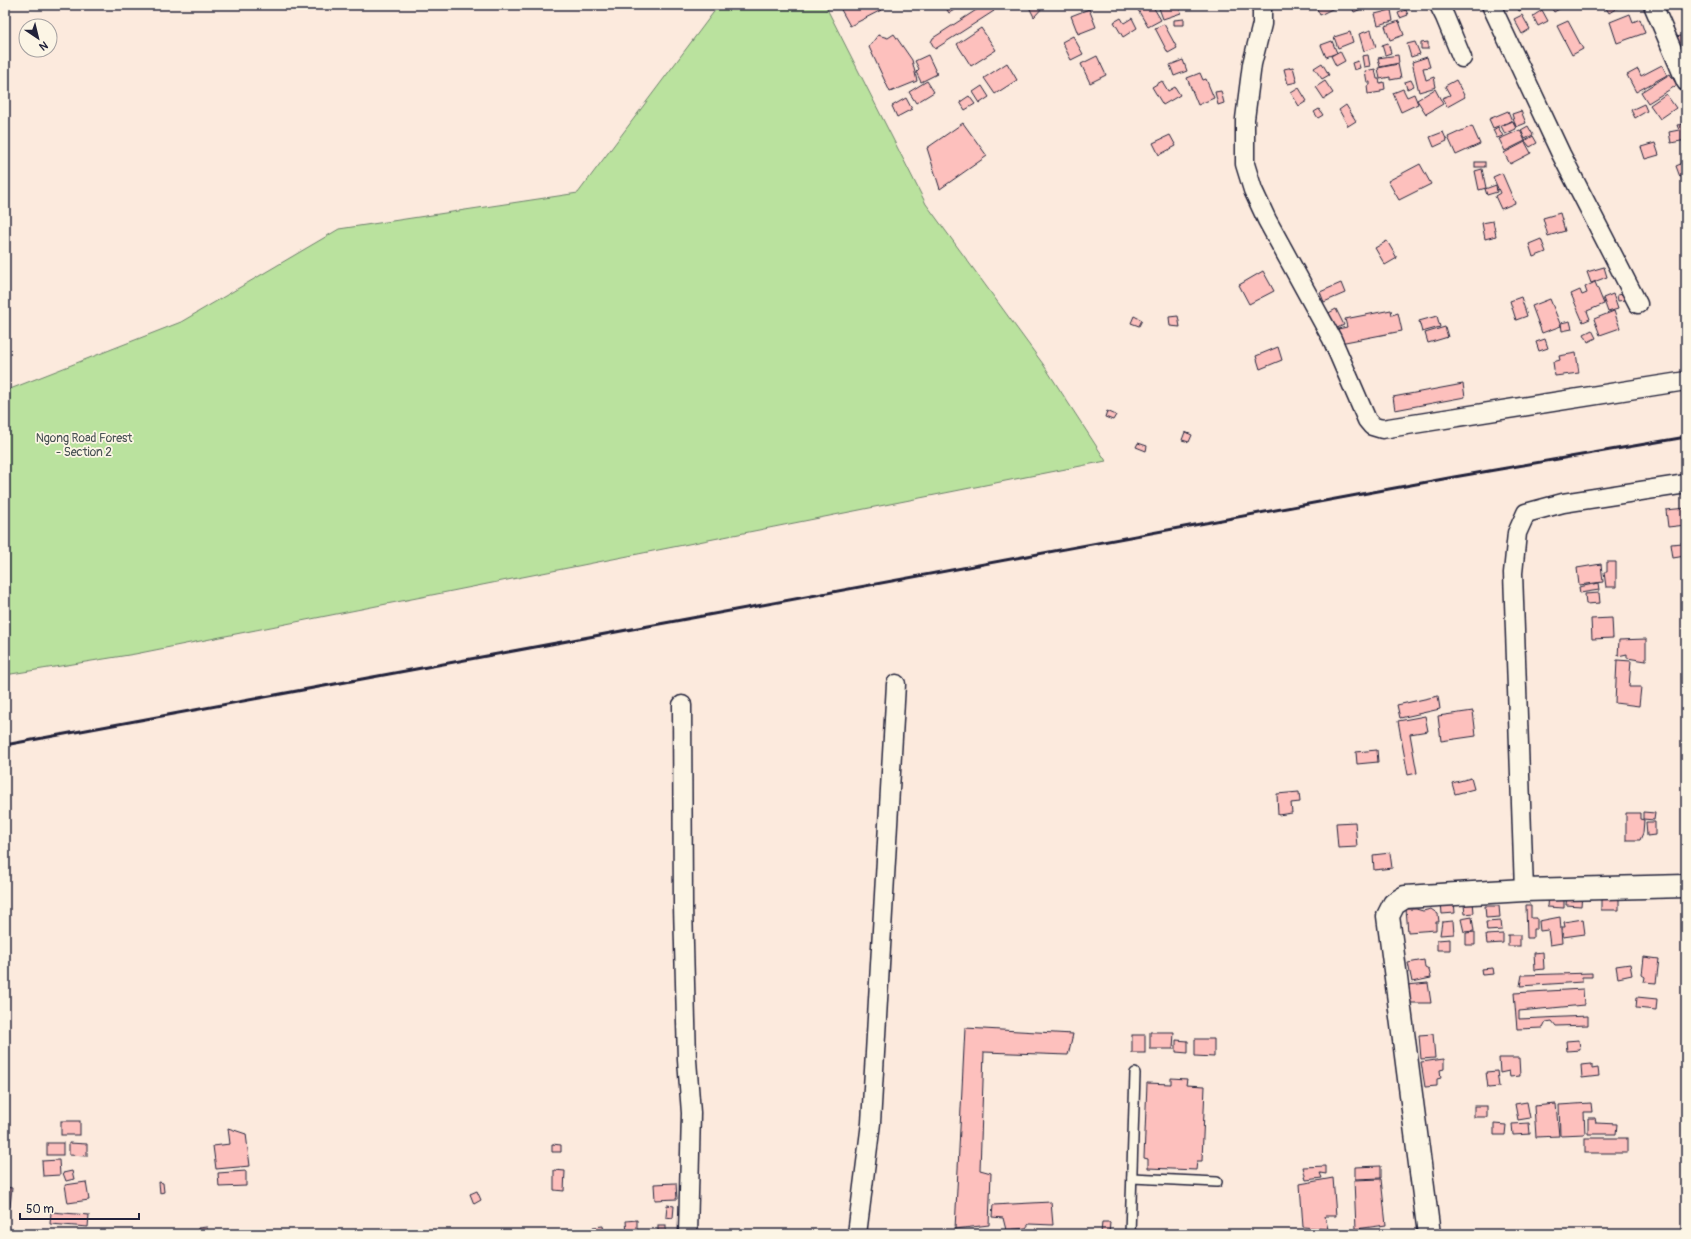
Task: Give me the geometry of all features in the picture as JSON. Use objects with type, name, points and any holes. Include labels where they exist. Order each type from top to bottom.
[{"type":"main road","points":[[1429,1234],[1388,916],[1394,904],[1405,897],[1524,890],[1686,886]]},
{"type":"street","points":[[1262,5],[1262,24],[1252,64],[1245,119],[1245,164],[1253,190],[1266,220],[1332,339],[1367,420],[1372,426],[1389,428],[1686,382]]},
{"type":"street","points":[[1439,5],[1462,58]]},
{"type":"street","points":[[1491,5],[1561,154],[1638,304]]},
{"type":"street","points":[[1654,5],[1686,82]]},
{"type":"street","points":[[1524,890],[1513,573],[1517,533],[1526,513],[1563,503],[1686,484]]},
{"type":"street","points":[[857,1234],[871,1123],[896,684]]},
{"type":"street","points":[[682,705],[683,906],[687,1060],[691,1113],[688,1234]]},
{"type":"lane","points":[[1130,1234],[1135,1073]]},
{"type":"lane","points":[[1132,1178],[1216,1182]]},
{"type":"green space","name":"Ngong Road Forest - Section 2","points":[[719,5],[825,5],[926,204],[1043,364],[1106,461],[135,654],[5,675],[5,391],[181,322],[339,229],[578,193]]},
{"type":"building","points":[[944,5],[963,5],[949,13]]},
{"type":"building","points":[[984,5],[990,5],[994,11],[935,49],[931,42],[933,38]]},
{"type":"building","points":[[1028,5],[1045,5],[1034,17]]},
{"type":"building","points":[[1146,5],[1152,5],[1161,20],[1148,27],[1138,10]]},
{"type":"building","points":[[1163,5],[1178,5],[1181,13],[1163,19],[1159,8],[1164,6]]},
{"type":"building","points":[[1315,5],[1336,5],[1336,7],[1320,15]]},
{"type":"building","points":[[1351,5],[1360,5],[1361,9],[1354,12]]},
{"type":"building","points":[[1516,5],[1532,5],[1519,11]]},
{"type":"building","points":[[1549,5],[1566,5],[1554,12]]},
{"type":"building","points":[[1604,5],[1618,5],[1619,7],[1609,13]]},
{"type":"building","points":[[839,6],[889,6],[850,26]]},
{"type":"building","points":[[1089,9],[1096,27],[1078,34],[1071,16]]},
{"type":"building","points":[[1391,10],[1393,21],[1378,25],[1375,14]]},
{"type":"building","points":[[1406,10],[1408,15],[1400,18],[1398,13]]},
{"type":"building","points":[[1542,10],[1548,21],[1538,26],[1533,16]]},
{"type":"building","points":[[1630,14],[1633,22],[1640,19],[1645,33],[1617,43],[1610,22]]},
{"type":"building","points":[[1522,15],[1530,29],[1522,34],[1514,19]]},
{"type":"building","points":[[1121,18],[1124,23],[1132,18],[1137,28],[1123,37],[1114,22]]},
{"type":"building","points":[[1184,19],[1184,25],[1174,25],[1174,20]]},
{"type":"building","points":[[1399,21],[1404,35],[1390,40],[1385,26]]},
{"type":"building","points":[[1568,21],[1583,49],[1572,55],[1557,26]]},
{"type":"building","points":[[1164,24],[1177,48],[1168,53],[1155,28]]},
{"type":"building","points":[[981,28],[996,50],[971,66],[957,44]]},
{"type":"building","points":[[1371,30],[1376,47],[1364,51],[1359,34]]},
{"type":"building","points":[[1350,32],[1353,42],[1338,48],[1334,37]]},
{"type":"building","points":[[894,34],[912,60],[917,81],[890,92],[869,47],[878,35],[888,38]]},
{"type":"building","points":[[1686,35],[1686,56],[1681,57],[1676,37]]},
{"type":"building","points":[[1073,36],[1083,54],[1071,60],[1062,42]]},
{"type":"building","points":[[1332,41],[1337,53],[1326,57],[1321,45]]},
{"type":"building","points":[[1415,42],[1420,54],[1411,57],[1407,44]]},
{"type":"building","points":[[1428,42],[1428,49],[1421,49],[1421,43]]},
{"type":"building","points":[[1388,43],[1391,53],[1385,55],[1382,45]]},
{"type":"building","points":[[1340,51],[1345,61],[1336,66],[1331,56]]},
{"type":"building","points":[[928,55],[937,74],[921,82],[916,72],[919,69],[915,61]]},
{"type":"building","points":[[1368,55],[1370,66],[1364,67],[1362,56]]},
{"type":"building","points":[[1398,55],[1399,63],[1380,67],[1378,58]]},
{"type":"building","points":[[1097,56],[1106,75],[1090,83],[1081,64]]},
{"type":"building","points":[[1427,57],[1430,67],[1423,68],[1426,80],[1434,77],[1436,87],[1419,92],[1412,62]]},
{"type":"building","points":[[1183,60],[1187,71],[1174,76],[1170,65]]},
{"type":"building","points":[[1358,61],[1360,68],[1354,70],[1352,63]]},
{"type":"building","points":[[1007,63],[1017,80],[995,94],[984,78]]},
{"type":"building","points":[[1322,63],[1329,75],[1322,79],[1314,68]]},
{"type":"building","points":[[1398,64],[1401,78],[1390,80],[1390,77],[1380,79],[1378,68]]},
{"type":"building","points":[[1662,65],[1667,75],[1636,92],[1627,75],[1638,69],[1641,76]]},
{"type":"building","points":[[1293,67],[1297,82],[1288,84],[1284,69]]},
{"type":"building","points":[[1375,69],[1377,79],[1379,79],[1380,83],[1384,82],[1385,89],[1381,90],[1381,92],[1368,94],[1367,86],[1370,85],[1370,82],[1367,82],[1365,71]]},
{"type":"building","points":[[1200,73],[1203,80],[1206,79],[1214,98],[1198,105],[1187,78]]},
{"type":"building","points":[[1670,74],[1677,85],[1648,103],[1641,92]]},
{"type":"building","points":[[1411,80],[1414,86],[1407,89],[1405,82]]},
{"type":"building","points":[[1456,80],[1465,97],[1447,107],[1442,98],[1450,95],[1445,86]]},
{"type":"building","points":[[927,81],[934,92],[916,103],[909,92]]},
{"type":"building","points":[[1162,81],[1168,91],[1175,87],[1180,95],[1163,105],[1152,87]]},
{"type":"building","points":[[1325,81],[1333,93],[1324,99],[1316,87]]},
{"type":"building","points":[[982,86],[989,97],[980,103],[973,92]]},
{"type":"building","points":[[1299,88],[1307,101],[1299,106],[1291,93]]},
{"type":"building","points":[[1403,89],[1407,97],[1414,94],[1418,104],[1401,112],[1393,93]]},
{"type":"building","points":[[1435,89],[1443,104],[1426,114],[1417,100]]},
{"type":"building","points":[[1221,91],[1224,103],[1218,105],[1215,92]]},
{"type":"building","points":[[1666,94],[1676,108],[1660,119],[1650,105]]},
{"type":"building","points":[[969,96],[975,104],[965,110],[960,102]]},
{"type":"building","points":[[906,98],[912,109],[897,117],[892,106]]},
{"type":"building","points":[[1644,104],[1647,111],[1635,118],[1631,110]]},
{"type":"building","points":[[1346,105],[1356,121],[1348,126],[1339,110]]},
{"type":"building","points":[[1319,109],[1323,115],[1318,118],[1314,112]]},
{"type":"building","points":[[1508,111],[1512,121],[1493,128],[1489,119]]},
{"type":"building","points":[[1521,111],[1526,123],[1516,127],[1512,114]]},
{"type":"building","points":[[1513,121],[1516,129],[1505,134],[1501,126]]},
{"type":"building","points":[[963,123],[987,156],[940,189],[927,148]]},
{"type":"building","points":[[1685,124],[1686,140],[1671,143],[1669,132],[1679,130],[1677,125]]},
{"type":"building","points":[[1472,126],[1480,144],[1456,155],[1448,137]]},
{"type":"building","points":[[1528,126],[1533,135],[1525,139],[1521,130]]},
{"type":"building","points":[[1498,127],[1503,136],[1497,138],[1493,130]]},
{"type":"building","points":[[1520,130],[1525,141],[1505,151],[1499,139]]},
{"type":"building","points":[[1443,132],[1447,141],[1434,147],[1430,137]]},
{"type":"building","points":[[1170,135],[1176,146],[1159,155],[1153,143]]},
{"type":"building","points":[[1533,136],[1537,143],[1530,147],[1525,141]]},
{"type":"building","points":[[1525,142],[1531,153],[1510,164],[1504,153]]},
{"type":"building","points":[[1655,143],[1659,155],[1645,159],[1641,147]]},
{"type":"building","points":[[1475,162],[1485,162],[1485,167],[1475,167]]},
{"type":"building","points":[[1685,162],[1686,174],[1680,177],[1676,166]]},
{"type":"building","points":[[1420,164],[1431,184],[1399,200],[1388,181]]},
{"type":"building","points":[[1482,169],[1486,188],[1479,190],[1475,171]]},
{"type":"building","points":[[1502,173],[1515,203],[1501,209],[1495,196],[1500,193],[1493,177]]},
{"type":"building","points":[[1496,185],[1497,192],[1487,195],[1485,189]]},
{"type":"building","points":[[1560,213],[1565,231],[1548,236],[1543,218]]},
{"type":"building","points":[[1493,221],[1496,236],[1485,239],[1482,223]]},
{"type":"building","points":[[1541,239],[1546,252],[1533,257],[1529,244]]},
{"type":"building","points":[[1387,241],[1397,258],[1385,265],[1375,248]]},
{"type":"building","points":[[1604,267],[1607,277],[1591,283],[1587,272]]},
{"type":"building","points":[[1263,271],[1274,291],[1249,304],[1239,285]]},
{"type":"building","points":[[1595,282],[1604,304],[1587,311],[1590,319],[1583,322],[1571,294],[1580,290],[1582,295],[1587,293],[1585,287]]},
{"type":"building","points":[[1341,283],[1345,293],[1324,302],[1320,292]]},
{"type":"building","points":[[1613,294],[1618,309],[1608,312],[1603,298]]},
{"type":"building","points":[[1624,294],[1625,300],[1618,301],[1617,295]]},
{"type":"building","points":[[1521,297],[1527,316],[1516,320],[1510,301]]},
{"type":"building","points":[[1550,299],[1561,326],[1542,333],[1532,306]]},
{"type":"building","points":[[1336,309],[1344,325],[1330,331],[1323,316]]},
{"type":"building","points":[[1391,310],[1392,315],[1398,313],[1402,331],[1340,343],[1338,329],[1347,327],[1345,319]]},
{"type":"building","points":[[1614,311],[1620,328],[1600,335],[1594,319]]},
{"type":"building","points":[[1134,316],[1142,320],[1139,326],[1131,323]]},
{"type":"building","points":[[1178,316],[1180,327],[1170,326],[1169,317]]},
{"type":"building","points":[[1437,316],[1440,327],[1422,332],[1419,321]]},
{"type":"building","points":[[1570,321],[1572,329],[1562,331],[1561,323]]},
{"type":"building","points":[[1445,327],[1448,337],[1428,343],[1425,333]]},
{"type":"building","points":[[1592,330],[1596,338],[1588,342],[1584,334]]},
{"type":"building","points":[[1545,339],[1548,348],[1539,351],[1536,342]]},
{"type":"building","points":[[1278,347],[1282,360],[1260,369],[1256,356]]},
{"type":"building","points":[[1576,353],[1579,373],[1555,376],[1553,362],[1560,360],[1559,356]]},
{"type":"building","points":[[1463,384],[1465,397],[1395,410],[1393,397]]},
{"type":"building","points":[[1107,411],[1116,415],[1113,420],[1105,417]]},
{"type":"building","points":[[1185,432],[1192,435],[1189,442],[1182,440]]},
{"type":"building","points":[[1138,443],[1147,446],[1146,451],[1136,447]]},
{"type":"building","points":[[1686,508],[1686,525],[1668,527],[1666,510]]},
{"type":"building","points":[[1683,543],[1685,556],[1673,558],[1671,544]]},
{"type":"building","points":[[1607,562],[1616,562],[1616,587],[1606,587],[1604,572],[1607,572]]},
{"type":"building","points":[[1601,564],[1603,582],[1579,585],[1577,568]]},
{"type":"building","points":[[1598,583],[1599,590],[1580,593],[1579,587]]},
{"type":"building","points":[[1599,593],[1600,603],[1586,604],[1585,594]]},
{"type":"building","points":[[1612,618],[1613,638],[1592,639],[1591,619]]},
{"type":"building","points":[[1646,639],[1646,661],[1627,658],[1627,654],[1618,656],[1619,640]]},
{"type":"building","points":[[1617,660],[1631,661],[1629,687],[1641,687],[1639,706],[1615,703]]},
{"type":"building","points":[[1438,696],[1440,709],[1400,718],[1397,705]]},
{"type":"building","points":[[1473,711],[1476,736],[1441,741],[1438,716]]},
{"type":"building","points":[[1425,716],[1428,731],[1410,734],[1417,773],[1408,775],[1398,721]]},
{"type":"building","points":[[1377,750],[1378,762],[1357,764],[1356,752]]},
{"type":"building","points":[[1471,778],[1474,789],[1455,794],[1452,783]]},
{"type":"building","points":[[1299,792],[1300,802],[1291,803],[1292,813],[1278,815],[1277,794]]},
{"type":"building","points":[[1643,812],[1655,813],[1654,820],[1643,819]]},
{"type":"building","points":[[1626,813],[1640,813],[1640,819],[1644,820],[1643,833],[1640,840],[1626,840]]},
{"type":"building","points":[[1355,822],[1357,847],[1338,848],[1336,823]]},
{"type":"building","points":[[1646,822],[1655,822],[1655,835],[1647,836]]},
{"type":"building","points":[[1390,853],[1392,868],[1374,870],[1373,855]]},
{"type":"building","points":[[1567,893],[1582,894],[1581,906],[1566,905]]},
{"type":"building","points":[[1548,894],[1564,895],[1564,908],[1547,907]]},
{"type":"building","points":[[1619,898],[1619,910],[1601,910],[1601,899]]},
{"type":"building","points":[[1454,901],[1455,913],[1442,914],[1441,902]]},
{"type":"building","points":[[1473,901],[1474,913],[1465,914],[1464,905]]},
{"type":"building","points":[[1526,905],[1531,905],[1531,918],[1537,918],[1537,929],[1533,929],[1533,938],[1527,938]]},
{"type":"building","points":[[1485,906],[1499,906],[1500,917],[1486,918]]},
{"type":"building","points":[[1406,909],[1423,911],[1431,909],[1438,914],[1439,922],[1436,922],[1436,930],[1408,932]]},
{"type":"building","points":[[1472,917],[1474,931],[1464,932],[1461,919]]},
{"type":"building","points":[[1560,917],[1562,943],[1550,945],[1548,930],[1540,931],[1539,921]]},
{"type":"building","points":[[1583,919],[1585,934],[1563,937],[1562,927],[1565,927],[1564,922]]},
{"type":"building","points":[[1453,921],[1454,934],[1440,935],[1442,922]]},
{"type":"building","points":[[1501,921],[1502,930],[1487,931],[1486,922]]},
{"type":"building","points":[[1475,932],[1475,945],[1466,945],[1466,933]]},
{"type":"building","points":[[1503,934],[1503,943],[1487,944],[1486,935]]},
{"type":"building","points":[[1508,935],[1520,935],[1520,946],[1508,946]]},
{"type":"building","points":[[1450,939],[1450,950],[1437,950],[1437,940]]},
{"type":"building","points":[[1543,952],[1544,969],[1535,970],[1534,953]]},
{"type":"building","points":[[1644,957],[1659,959],[1656,983],[1644,982],[1645,977],[1642,975]]},
{"type":"building","points":[[1424,960],[1425,968],[1429,970],[1431,978],[1412,982],[1408,963]]},
{"type":"building","points":[[1630,964],[1632,975],[1618,978],[1616,966]]},
{"type":"building","points":[[1493,968],[1494,974],[1482,975],[1481,969]]},
{"type":"building","points":[[1592,973],[1592,977],[1582,977],[1582,982],[1520,986],[1522,975]]},
{"type":"building","points":[[1428,983],[1431,1003],[1410,1003],[1407,985]]},
{"type":"building","points":[[1583,989],[1584,1005],[1519,1011],[1519,1019],[1588,1016],[1588,1025],[1556,1026],[1552,1021],[1546,1022],[1543,1028],[1517,1029],[1514,993]]},
{"type":"building","points":[[1637,997],[1657,999],[1656,1010],[1636,1008]]},
{"type":"building","points":[[965,1028],[1073,1034],[1068,1055],[984,1052],[980,1170],[991,1173],[989,1225],[955,1229]]},
{"type":"building","points":[[1150,1032],[1174,1032],[1173,1049],[1150,1049]]},
{"type":"building","points":[[1433,1034],[1435,1058],[1421,1059],[1419,1035]]},
{"type":"building","points":[[1132,1035],[1145,1035],[1145,1053],[1132,1053]]},
{"type":"building","points":[[1195,1039],[1214,1039],[1214,1057],[1195,1056]]},
{"type":"building","points":[[1176,1040],[1188,1041],[1188,1053],[1176,1052]]},
{"type":"building","points":[[1579,1040],[1580,1050],[1567,1051],[1566,1041]]},
{"type":"building","points":[[1499,1058],[1519,1058],[1520,1076],[1510,1077],[1509,1071],[1500,1073]]},
{"type":"building","points":[[1444,1059],[1444,1069],[1440,1070],[1441,1078],[1437,1079],[1437,1086],[1425,1087],[1421,1062]]},
{"type":"building","points":[[1592,1064],[1592,1069],[1598,1068],[1599,1076],[1582,1078],[1581,1065]]},
{"type":"building","points":[[1497,1071],[1499,1087],[1488,1088],[1486,1072]]},
{"type":"building","points":[[1171,1078],[1187,1079],[1186,1085],[1205,1086],[1202,1161],[1197,1161],[1196,1170],[1148,1168],[1148,1159],[1144,1158],[1147,1083],[1171,1084]]},
{"type":"building","points":[[1527,1102],[1530,1118],[1518,1120],[1515,1104]]},
{"type":"building","points":[[1591,1103],[1592,1112],[1584,1112],[1585,1134],[1560,1135],[1559,1105]]},
{"type":"building","points":[[1556,1104],[1559,1136],[1536,1137],[1534,1106]]},
{"type":"building","points":[[1474,1106],[1487,1106],[1487,1117],[1474,1117]]},
{"type":"building","points":[[1588,1118],[1595,1118],[1596,1123],[1617,1124],[1616,1134],[1588,1134]]},
{"type":"building","points":[[61,1121],[80,1121],[80,1135],[61,1135]]},
{"type":"building","points":[[1529,1123],[1530,1134],[1513,1135],[1512,1124]]},
{"type":"building","points":[[1494,1124],[1506,1125],[1505,1135],[1494,1135]]},
{"type":"building","points":[[228,1128],[246,1134],[250,1166],[216,1169],[213,1146],[230,1144]]},
{"type":"building","points":[[1585,1138],[1627,1138],[1627,1153],[1585,1153]]},
{"type":"building","points":[[47,1143],[63,1143],[63,1155],[47,1155]]},
{"type":"building","points":[[69,1143],[87,1144],[87,1156],[69,1155]]},
{"type":"building","points":[[552,1144],[561,1145],[561,1152],[552,1152]]},
{"type":"building","points":[[59,1160],[60,1175],[43,1176],[42,1161]]},
{"type":"building","points":[[1326,1166],[1326,1174],[1320,1173],[1322,1178],[1306,1180],[1303,1167]]},
{"type":"building","points":[[1381,1166],[1381,1178],[1355,1179],[1355,1167]]},
{"type":"building","points":[[554,1170],[565,1171],[564,1191],[554,1190]]},
{"type":"building","points":[[72,1171],[74,1179],[66,1181],[63,1173]]},
{"type":"building","points":[[246,1171],[246,1186],[219,1187],[218,1173]]},
{"type":"building","points":[[1333,1178],[1336,1216],[1325,1216],[1328,1229],[1303,1227],[1300,1184]]},
{"type":"building","points":[[1381,1179],[1386,1225],[1356,1229],[1354,1180]]},
{"type":"building","points":[[86,1182],[89,1200],[68,1203],[65,1185]]},
{"type":"building","points":[[159,1182],[163,1183],[164,1192],[160,1193]]},
{"type":"building","points":[[676,1183],[677,1199],[655,1200],[654,1184]]},
{"type":"building","points":[[5,1187],[12,1188],[10,1207],[5,1206]]},
{"type":"building","points":[[477,1191],[481,1200],[474,1204],[470,1194]]},
{"type":"building","points":[[1051,1202],[1053,1225],[1029,1224],[1026,1228],[1006,1230],[1003,1218],[992,1217],[993,1205]]},
{"type":"building","points":[[667,1205],[674,1206],[673,1218],[666,1217]]},
{"type":"building","points":[[51,1212],[89,1215],[88,1227],[50,1224]]},
{"type":"building","points":[[637,1220],[637,1234],[627,1234],[626,1221]]},
{"type":"building","points":[[1102,1222],[1110,1222],[1109,1234],[1101,1234]]},
{"type":"building","points":[[658,1225],[666,1225],[666,1231],[658,1231]]},
{"type":"building","points":[[603,1226],[604,1232],[612,1232],[612,1234],[594,1234],[593,1227]]},
{"type":"building","points":[[207,1227],[207,1234],[198,1234],[198,1228]]},
{"type":"railway","points":[[5,745],[1454,477],[1686,437]]}]
